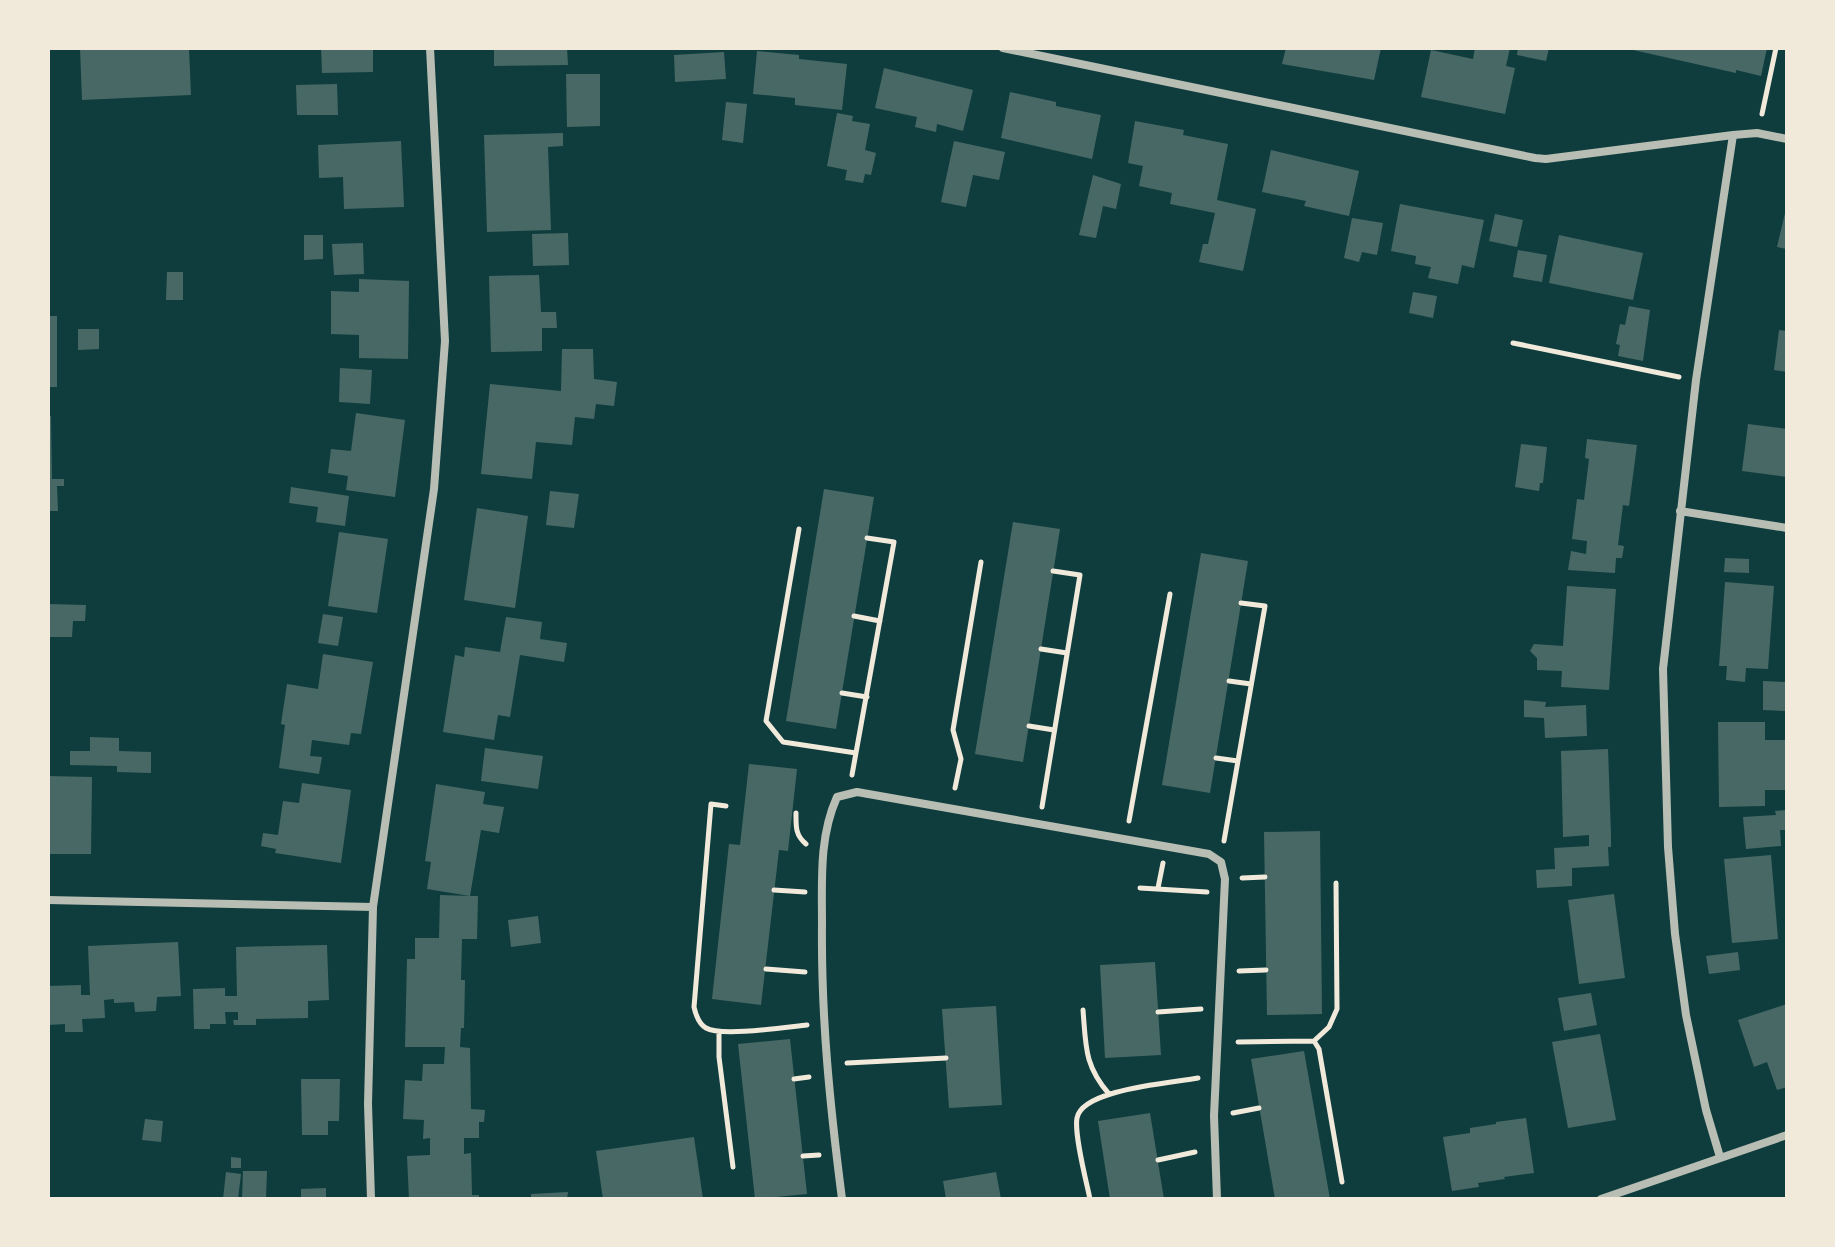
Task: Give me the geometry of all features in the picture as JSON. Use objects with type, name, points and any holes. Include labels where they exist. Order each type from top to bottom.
[{"type":"street","points":[[371,1199],[368,1104],[373,907],[434,489],[445,341],[430,48]]},
{"type":"street","points":[[1003,48],[1535,158],[1757,133],[1787,139]]},
{"type":"street","points":[[1720,1157],[1706,1110],[1686,1015],[1675,934],[1668,847],[1663,669],[1696,380],[1733,135]]},
{"type":"street","points":[[1680,511],[1787,528]]},
{"type":"street","points":[[842,1199],[825,1064],[821,893],[828,817],[837,797],[849,792],[1209,854],[1221,862],[1225,879],[1215,1075],[1217,1199]]},
{"type":"street","points":[[48,900],[373,907]]},
{"type":"street","points":[[1601,1199],[1787,1135]]},
{"type":"path","points":[[1757,133],[1776,48]]},
{"type":"path","points":[[1513,343],[1696,380]]},
{"type":"path","points":[[799,529],[766,721],[783,742],[856,753]]},
{"type":"path","points":[[849,792],[894,542],[867,538]]},
{"type":"path","points":[[951,808],[961,759],[953,730],[981,562]]},
{"type":"path","points":[[1039,823],[1080,575],[1053,571]]},
{"type":"path","points":[[1126,839],[1170,594]]},
{"type":"path","points":[[1221,862],[1265,606],[1241,603]]},
{"type":"path","points":[[854,616],[880,621]]},
{"type":"path","points":[[1041,649],[1067,653]]},
{"type":"path","points":[[1229,681],[1251,684]]},
{"type":"path","points":[[842,693],[867,697]]},
{"type":"path","points":[[1029,726],[1054,730]]},
{"type":"path","points":[[1216,758],[1238,761]]},
{"type":"path","points":[[726,806],[711,804],[694,1007],[702,1026],[719,1033],[824,1023]]},
{"type":"path","points":[[1216,1043],[1314,1041],[1329,1027],[1337,1009],[1336,883]]},
{"type":"path","points":[[1140,888],[1224,893]]},
{"type":"path","points":[[774,890],[821,893]]},
{"type":"path","points":[[766,969],[821,974]]},
{"type":"path","points":[[1158,1012],[1218,1007]]},
{"type":"path","points":[[1083,1010],[1088,1063],[1109,1094]]},
{"type":"path","points":[[719,1033],[733,1167]]},
{"type":"path","points":[[1314,1041],[1319,1049],[1342,1182]]},
{"type":"path","points":[[825,1064],[946,1058]]},
{"type":"path","points":[[1090,1199],[1076,1119],[1084,1105],[1109,1094],[1215,1075]]},
{"type":"path","points":[[1158,1160],[1215,1148]]},
{"type":"building","points":[[80,48],[189,48],[191,95],[82,100]]},
{"type":"building","points":[[321,48],[373,48],[373,72],[322,73]]},
{"type":"building","points":[[494,48],[567,48],[568,65],[494,66]]},
{"type":"building","points":[[1286,48],[1381,48],[1374,80],[1282,64]]},
{"type":"building","points":[[1475,48],[1510,48],[1506,66],[1515,68],[1505,114],[1421,97],[1431,50],[1473,59]]},
{"type":"building","points":[[1518,48],[1549,48],[1546,61],[1517,55]]},
{"type":"building","points":[[1624,48],[1767,48],[1761,76]]},
{"type":"building","points":[[757,51],[847,64],[842,110],[795,105],[795,98],[753,94]]},
{"type":"building","points":[[724,52],[726,79],[675,82],[674,55]]},
{"type":"building","points":[[884,68],[973,90],[963,131],[937,124],[936,132],[915,127],[917,117],[875,108]]},
{"type":"building","points":[[566,74],[600,74],[600,126],[567,127]]},
{"type":"building","points":[[337,84],[338,115],[297,115],[296,85]]},
{"type":"building","points":[[1010,92],[1101,115],[1092,159],[1001,138]]},
{"type":"building","points":[[726,102],[747,104],[743,143],[722,140]]},
{"type":"building","points":[[837,113],[853,116],[852,121],[870,124],[865,150],[876,153],[871,175],[865,174],[863,183],[845,180],[847,170],[827,166]]},
{"type":"building","points":[[1135,121],[1184,130],[1183,135],[1228,144],[1217,200],[1256,209],[1243,271],[1199,262],[1203,244],[1208,244],[1215,213],[1170,204],[1172,193],[1139,186],[1143,166],[1128,163]]},
{"type":"building","points":[[563,133],[563,146],[548,147],[551,230],[487,232],[484,135]]},
{"type":"building","points":[[401,141],[404,207],[344,209],[343,177],[319,178],[318,145]]},
{"type":"building","points":[[954,141],[1005,152],[999,180],[973,175],[966,207],[941,202]]},
{"type":"building","points":[[1271,150],[1359,171],[1349,216],[1304,206],[1306,201],[1262,192]]},
{"type":"building","points":[[1093,175],[1121,184],[1116,209],[1103,206],[1096,238],[1079,235]]},
{"type":"building","points":[[1400,204],[1484,220],[1474,268],[1462,265],[1458,284],[1428,278],[1431,267],[1415,264],[1416,256],[1391,251]]},
{"type":"building","points":[[1787,209],[1787,249],[1777,247]]},
{"type":"building","points":[[1495,214],[1523,220],[1517,247],[1489,241]]},
{"type":"building","points":[[1352,218],[1383,223],[1377,255],[1362,252],[1359,262],[1344,258]]},
{"type":"building","points":[[568,233],[569,265],[533,266],[532,234]]},
{"type":"building","points":[[304,235],[323,235],[323,259],[304,260]]},
{"type":"building","points":[[1559,235],[1643,253],[1633,300],[1549,283]]},
{"type":"building","points":[[363,243],[364,274],[334,275],[332,244]]},
{"type":"building","points":[[1518,250],[1547,255],[1542,282],[1513,277]]},
{"type":"building","points":[[167,272],[183,272],[183,300],[166,300]]},
{"type":"building","points":[[539,275],[541,312],[556,312],[557,328],[542,328],[542,351],[491,352],[489,276]]},
{"type":"building","points":[[359,279],[409,281],[408,359],[359,358],[359,335],[331,334],[331,291],[359,292]]},
{"type":"building","points":[[1413,292],[1437,296],[1433,318],[1409,313]]},
{"type":"building","points":[[1629,306],[1650,310],[1643,361],[1618,356],[1620,345],[1616,344],[1620,324],[1625,325]]},
{"type":"building","points":[[48,316],[57,316],[57,387],[48,387]]},
{"type":"building","points":[[78,329],[99,329],[99,349],[78,350]]},
{"type":"building","points":[[1779,330],[1787,331],[1787,372],[1774,370]]},
{"type":"building","points":[[562,349],[593,349],[594,379],[617,382],[614,406],[596,404],[594,419],[575,417],[572,445],[536,442],[532,479],[481,474],[490,384],[561,391]]},
{"type":"building","points":[[340,368],[372,370],[370,404],[339,402]]},
{"type":"building","points":[[356,413],[405,420],[395,497],[346,490],[348,476],[328,473],[331,449],[351,451]]},
{"type":"building","points":[[48,416],[51,416],[52,479],[64,479],[64,486],[57,486],[58,511],[48,511]]},
{"type":"building","points":[[1748,424],[1787,429],[1787,477],[1742,471]]},
{"type":"building","points":[[1587,439],[1637,445],[1629,506],[1623,505],[1618,545],[1624,546],[1622,558],[1616,558],[1615,573],[1568,570],[1571,551],[1586,554],[1587,541],[1572,539],[1577,499],[1584,500],[1589,459],[1585,458]]},
{"type":"building","points":[[1521,444],[1547,447],[1543,483],[1540,483],[1539,491],[1515,487]]},
{"type":"building","points":[[291,487],[349,496],[345,526],[316,522],[318,507],[289,503]]},
{"type":"building","points":[[824,489],[874,497],[836,729],[786,721]]},
{"type":"building","points":[[550,491],[579,494],[574,528],[546,525]]},
{"type":"building","points":[[477,508],[528,516],[515,608],[464,600]]},
{"type":"building","points":[[1013,522],[1060,529],[1023,762],[975,754]]},
{"type":"building","points":[[339,532],[388,539],[377,613],[328,606]]},
{"type":"building","points":[[1201,553],[1248,561],[1210,793],[1162,785]]},
{"type":"building","points":[[1725,558],[1749,559],[1749,573],[1724,572]]},
{"type":"building","points":[[1725,582],[1774,586],[1768,669],[1746,668],[1745,682],[1726,680],[1727,666],[1719,666]]},
{"type":"building","points":[[1567,586],[1616,589],[1609,690],[1561,687],[1562,671],[1537,670],[1537,658],[1530,651],[1534,644],[1563,646]]},
{"type":"building","points":[[48,604],[86,605],[85,621],[73,621],[72,637],[48,637]]},
{"type":"building","points":[[323,614],[343,617],[338,646],[318,643]]},
{"type":"building","points":[[506,617],[542,622],[540,639],[567,643],[564,662],[520,655],[510,717],[498,715],[494,740],[443,732],[455,655],[464,657],[465,647],[500,652]]},
{"type":"building","points":[[323,654],[373,662],[361,734],[351,733],[349,745],[312,740],[310,756],[322,757],[319,774],[279,768],[287,684],[318,689]]},
{"type":"building","points":[[1763,681],[1787,682],[1787,711],[1763,710]]},
{"type":"building","points":[[1524,700],[1546,702],[1545,707],[1586,705],[1587,736],[1545,738],[1544,718],[1524,717]]},
{"type":"building","points":[[1718,722],[1765,722],[1765,740],[1787,740],[1787,790],[1765,790],[1765,806],[1719,807]]},
{"type":"building","points":[[90,737],[119,738],[119,751],[151,752],[151,773],[117,772],[117,766],[70,765],[70,751],[90,751]]},
{"type":"building","points":[[485,748],[543,756],[538,789],[481,781]]},
{"type":"building","points":[[1608,749],[1609,866],[1572,868],[1572,886],[1537,888],[1536,870],[1555,869],[1554,848],[1589,846],[1589,835],[1563,837],[1561,751]]},
{"type":"building","points":[[749,764],[797,769],[788,851],[779,850],[761,1005],[712,999],[729,844],[740,845]]},
{"type":"building","points":[[48,776],[92,777],[91,854],[48,854]]},
{"type":"building","points":[[302,783],[351,790],[341,863],[275,853],[276,849],[261,846],[263,833],[278,835],[283,801],[299,803]]},
{"type":"building","points":[[436,784],[485,792],[483,804],[504,807],[499,833],[481,830],[470,896],[427,889],[431,862],[425,861]]},
{"type":"building","points":[[1787,810],[1787,830],[1780,830],[1781,846],[1746,849],[1743,817],[1776,815],[1775,811]]},
{"type":"building","points":[[1320,831],[1322,1014],[1267,1015],[1264,832]]},
{"type":"building","points":[[1771,855],[1778,939],[1732,943],[1724,859]]},
{"type":"building","points":[[1614,894],[1625,978],[1579,984],[1568,900]]},
{"type":"building","points":[[440,895],[478,896],[477,939],[462,939],[461,980],[465,980],[464,1028],[461,1028],[460,1047],[470,1048],[471,1109],[485,1110],[484,1122],[479,1122],[479,1138],[464,1138],[464,1154],[471,1153],[472,1195],[479,1195],[479,1199],[409,1199],[407,1156],[430,1155],[430,1138],[423,1139],[424,1120],[403,1119],[405,1080],[422,1081],[423,1064],[444,1064],[445,1047],[405,1047],[407,959],[415,959],[415,938],[439,938]]},
{"type":"building","points":[[538,916],[541,943],[511,947],[508,920]]},
{"type":"building","points":[[178,942],[181,996],[157,997],[156,1011],[135,1012],[134,1002],[104,1000],[105,1018],[82,1019],[83,1032],[65,1032],[65,1024],[48,1025],[48,986],[81,985],[81,995],[90,995],[88,946]]},
{"type":"building","points":[[327,945],[329,1000],[308,1001],[308,1018],[256,1019],[256,1025],[234,1025],[233,1020],[238,1020],[238,1012],[225,1012],[226,1024],[210,1024],[210,1029],[194,1029],[193,989],[225,988],[225,996],[237,996],[236,947]]},
{"type":"building","points":[[1738,952],[1740,970],[1709,974],[1706,956]]},
{"type":"building","points":[[1155,962],[1161,1055],[1105,1058],[1100,965]]},
{"type":"building","points":[[1591,993],[1597,1025],[1564,1031],[1558,998]]},
{"type":"building","points":[[1787,1004],[1787,1087],[1777,1090],[1767,1062],[1754,1067],[1738,1020]]},
{"type":"building","points":[[996,1006],[1002,1105],[949,1108],[942,1009]]},
{"type":"building","points":[[1600,1034],[1616,1120],[1568,1128],[1552,1042]]},
{"type":"building","points":[[790,1039],[807,1194],[755,1199],[738,1044]]},
{"type":"building","points":[[1304,1051],[1330,1199],[1275,1199],[1251,1059]]},
{"type":"building","points":[[301,1079],[340,1079],[339,1121],[328,1121],[328,1135],[302,1135]]},
{"type":"building","points":[[1150,1113],[1164,1199],[1110,1199],[1098,1121]]},
{"type":"building","points":[[1526,1118],[1534,1173],[1504,1177],[1478,1183],[1479,1187],[1452,1191],[1443,1137],[1470,1133],[1470,1128],[1496,1122]]},
{"type":"building","points":[[145,1119],[163,1121],[161,1142],[142,1140]]},
{"type":"building","points":[[694,1137],[703,1199],[603,1199],[596,1151]]},
{"type":"building","points":[[231,1157],[241,1158],[241,1168],[231,1168]]},
{"type":"building","points":[[243,1171],[267,1171],[266,1199],[242,1199]]},
{"type":"building","points":[[226,1172],[241,1174],[238,1199],[223,1199]]},
{"type":"building","points":[[996,1172],[1001,1199],[946,1199],[943,1181]]},
{"type":"building","points":[[326,1188],[326,1199],[301,1199],[301,1189]]},
{"type":"building","points":[[568,1192],[567,1199],[531,1199],[531,1194]]}]
